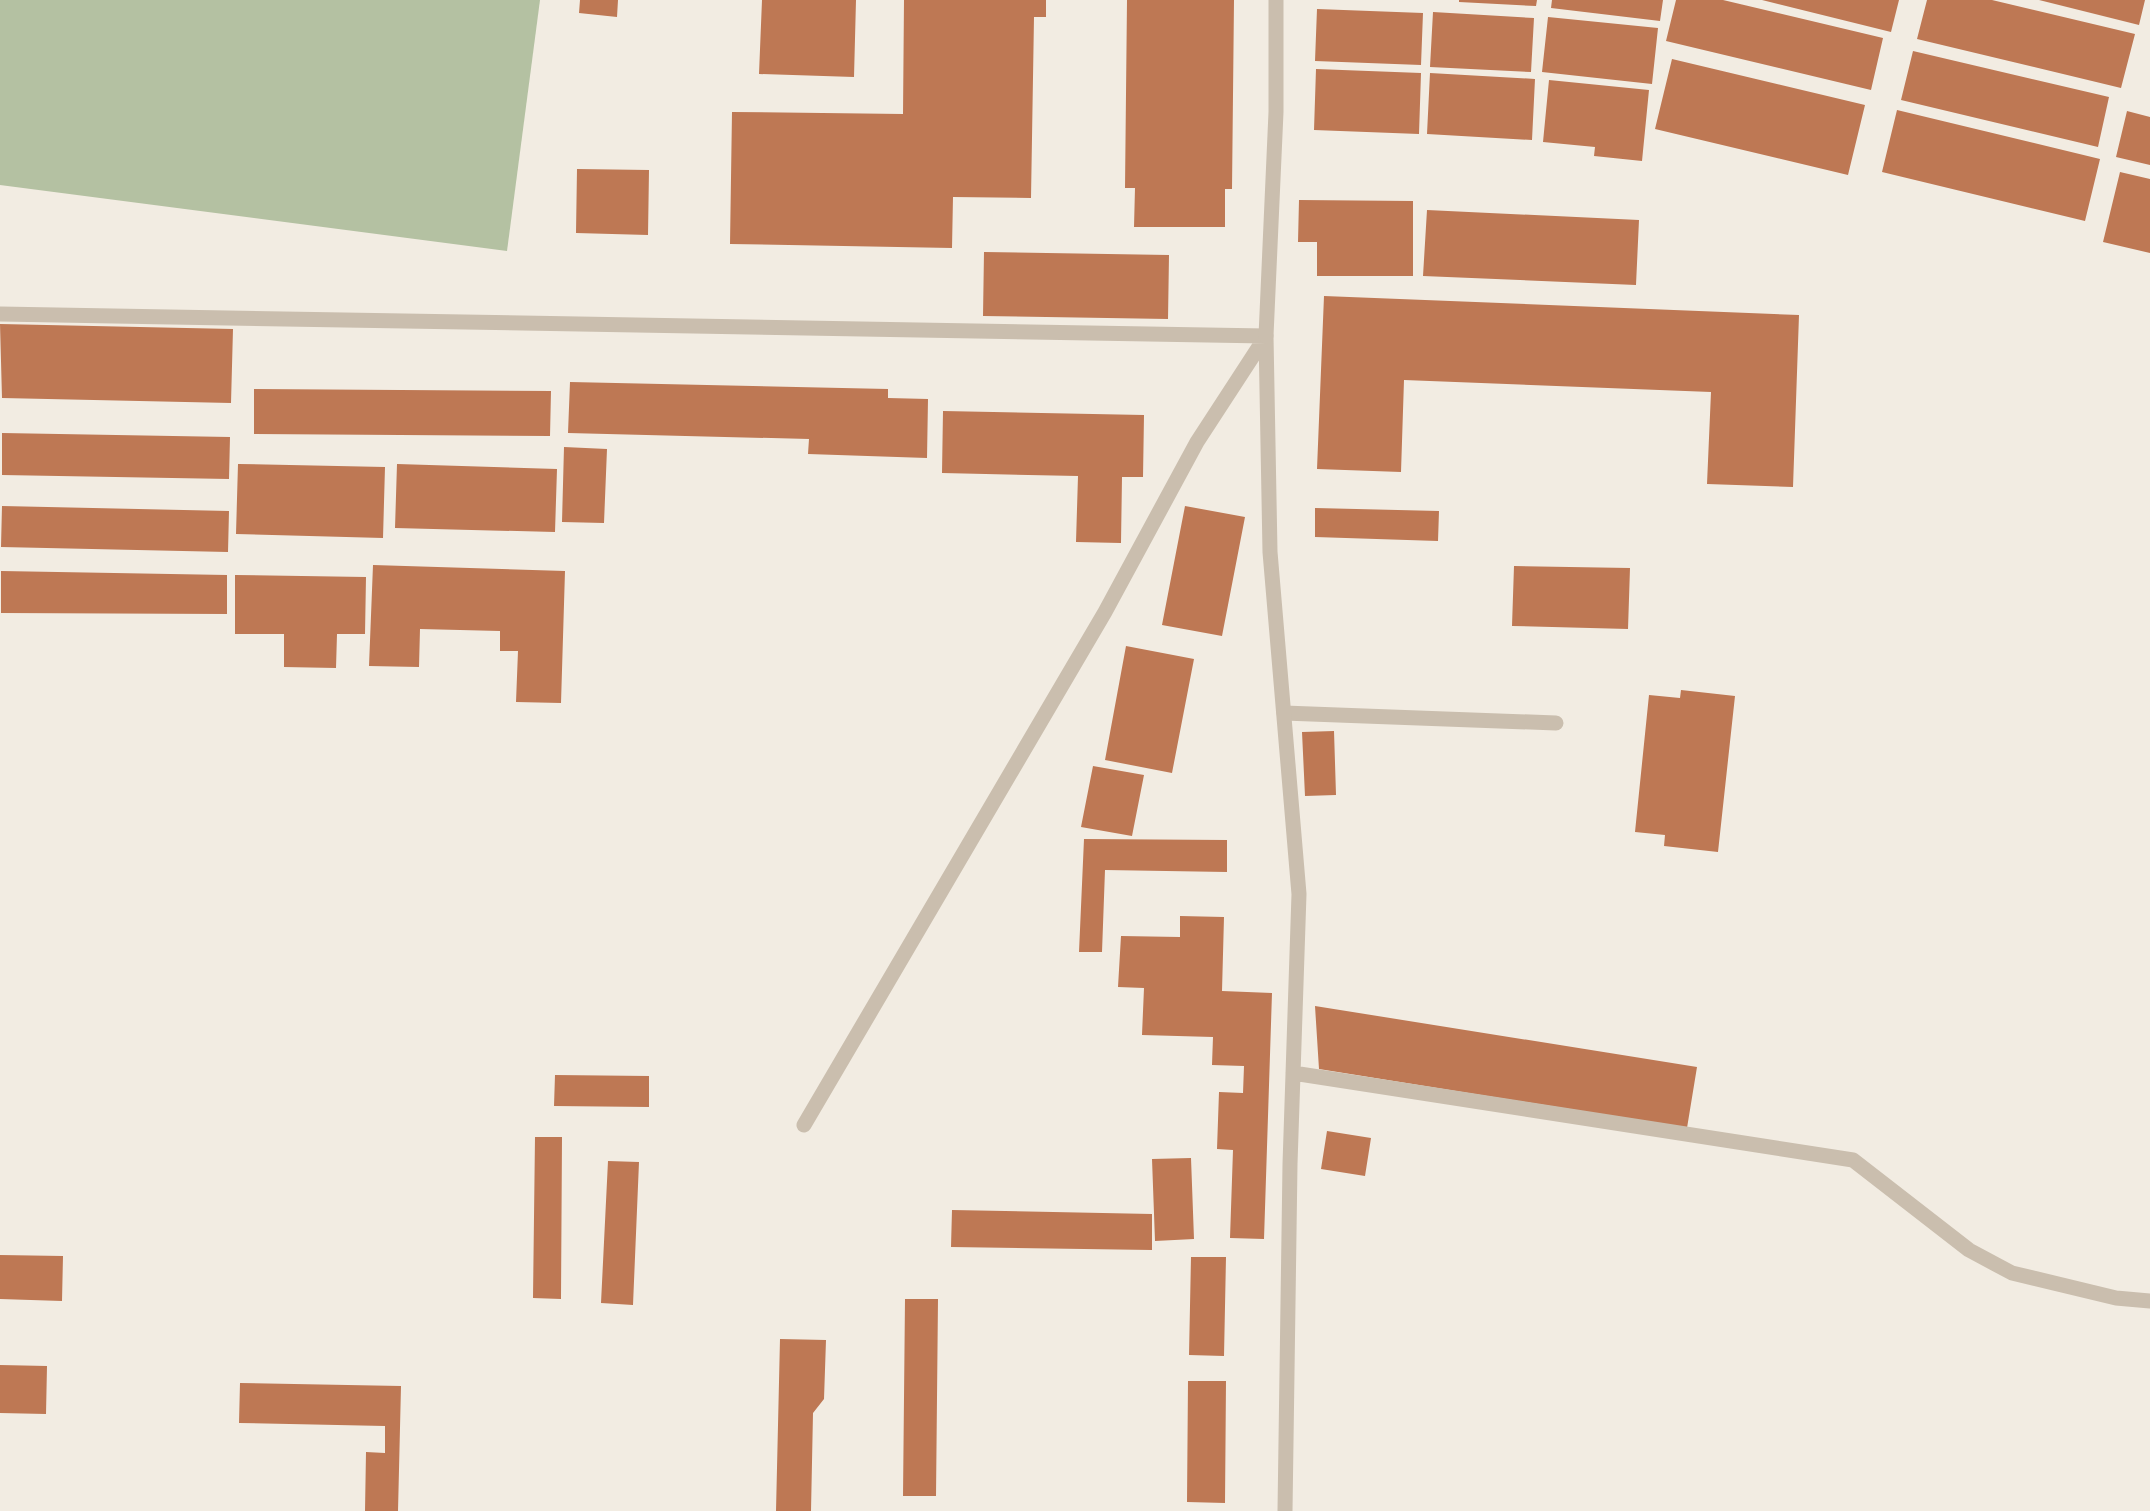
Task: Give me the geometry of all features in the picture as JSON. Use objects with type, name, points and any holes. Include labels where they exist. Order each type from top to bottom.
[{"type":"street","points":[[1276,0],[1276,112],[1266,336],[1270,552],[1299,894],[1293,1073],[1285,1511]]},
{"type":"street","points":[[0,314],[1266,336]]},
{"type":"street","points":[[804,1125],[1105,612],[1197,442],[1266,336]]},
{"type":"street","points":[[1284,713],[1556,723]]},
{"type":"street","points":[[1293,1073],[1852,1160],[1969,1250],[2012,1273],[2116,1298],[2150,1301]]},
{"type":"green space","points":[[0,0],[540,0],[507,251],[0,185]]},
{"type":"building","points":[[580,0],[618,0],[617,17],[579,13]]},
{"type":"building","points":[[762,0],[856,0],[854,77],[759,74]]},
{"type":"building","points":[[904,0],[1046,0],[1046,17],[1034,17],[1031,198],[953,197],[952,248],[730,244],[732,112],[903,114]]},
{"type":"building","points":[[1127,0],[1234,0],[1232,189],[1225,189],[1225,227],[1134,227],[1135,188],[1125,188]]},
{"type":"building","points":[[1459,0],[1537,0],[1536,6],[1459,2]]},
{"type":"building","points":[[1552,0],[1663,0],[1660,21],[1551,8]]},
{"type":"building","points":[[1676,0],[1723,0],[1883,38],[1871,90],[1666,41]]},
{"type":"building","points":[[1762,0],[1899,0],[1891,32]]},
{"type":"building","points":[[1927,0],[1992,0],[2135,34],[2121,88],[1917,39]]},
{"type":"building","points":[[2039,0],[2145,0],[2139,25]]},
{"type":"building","points":[[1317,9],[1423,13],[1421,65],[1315,61]]},
{"type":"building","points":[[1433,12],[1534,18],[1531,72],[1430,67]]},
{"type":"building","points":[[1548,17],[1658,28],[1652,84],[1542,72]]},
{"type":"building","points":[[1913,51],[2109,97],[2098,147],[1901,100]]},
{"type":"building","points":[[1672,59],[1865,105],[1848,175],[1655,129]]},
{"type":"building","points":[[1316,69],[1421,73],[1419,134],[1314,130]]},
{"type":"building","points":[[1430,73],[1535,79],[1532,140],[1427,134]]},
{"type":"building","points":[[1549,80],[1649,90],[1642,161],[1594,156],[1595,147],[1543,142]]},
{"type":"building","points":[[1897,110],[2100,159],[2085,221],[1882,172]]},
{"type":"building","points":[[2127,111],[2150,117],[2150,165],[2116,157]]},
{"type":"building","points":[[577,169],[649,170],[648,235],[576,233]]},
{"type":"building","points":[[2120,172],[2150,179],[2150,253],[2103,242]]},
{"type":"building","points":[[1299,200],[1413,201],[1413,276],[1317,276],[1317,242],[1298,242]]},
{"type":"building","points":[[1427,210],[1639,220],[1636,285],[1423,276]]},
{"type":"building","points":[[984,252],[1169,255],[1168,319],[983,316]]},
{"type":"building","points":[[1324,296],[1799,315],[1793,487],[1707,484],[1711,392],[1404,380],[1401,472],[1317,469]]},
{"type":"building","points":[[0,324],[233,329],[231,403],[2,398]]},
{"type":"building","points":[[570,382],[888,389],[888,398],[928,399],[927,458],[808,454],[809,439],[568,433]]},
{"type":"building","points":[[254,389],[551,391],[550,436],[254,434]]},
{"type":"building","points":[[943,411],[1144,415],[1143,477],[1122,477],[1121,543],[1076,542],[1078,476],[942,473]]},
{"type":"building","points":[[2,433],[230,437],[229,479],[2,475]]},
{"type":"building","points":[[564,447],[607,449],[604,523],[562,522]]},
{"type":"building","points":[[238,464],[385,467],[383,538],[236,534]]},
{"type":"building","points":[[397,464],[557,469],[555,532],[395,528]]},
{"type":"building","points":[[2,506],[229,511],[228,552],[1,547]]},
{"type":"building","points":[[1185,506],[1245,517],[1222,636],[1162,625]]},
{"type":"building","points":[[1315,508],[1439,511],[1438,541],[1315,537]]},
{"type":"building","points":[[373,565],[565,571],[561,703],[516,702],[518,651],[500,651],[500,631],[420,629],[419,667],[369,666]]},
{"type":"building","points":[[1514,566],[1630,568],[1628,629],[1512,626]]},
{"type":"building","points":[[1,571],[227,575],[227,614],[1,613]]},
{"type":"building","points":[[235,575],[366,577],[365,634],[337,634],[336,668],[284,667],[284,634],[235,634]]},
{"type":"building","points":[[1126,646],[1194,659],[1172,773],[1105,760]]},
{"type":"building","points":[[1681,690],[1735,696],[1718,852],[1664,846],[1665,835],[1635,832],[1649,695],[1680,698]]},
{"type":"building","points":[[1334,731],[1336,795],[1305,796],[1302,732]]},
{"type":"building","points":[[1093,766],[1144,775],[1132,836],[1081,827]]},
{"type":"building","points":[[1084,839],[1227,840],[1227,872],[1105,870],[1102,952],[1079,952]]},
{"type":"building","points":[[1180,916],[1224,917],[1222,991],[1272,993],[1264,1239],[1230,1238],[1233,1150],[1217,1149],[1219,1092],[1243,1093],[1244,1066],[1212,1065],[1213,1037],[1142,1035],[1144,988],[1118,987],[1121,936],[1180,937]]},
{"type":"building","points":[[1315,1006],[1697,1067],[1687,1128],[1319,1069]]},
{"type":"building","points":[[555,1075],[649,1076],[649,1107],[554,1106]]},
{"type":"building","points":[[1327,1131],[1371,1138],[1365,1176],[1321,1169]]},
{"type":"building","points":[[535,1137],[562,1137],[561,1299],[533,1298]]},
{"type":"building","points":[[1191,1158],[1194,1239],[1155,1241],[1152,1159]]},
{"type":"building","points":[[608,1161],[639,1162],[633,1305],[601,1303]]},
{"type":"building","points":[[952,1210],[1152,1214],[1152,1250],[951,1247]]},
{"type":"building","points":[[0,1255],[63,1256],[62,1301],[0,1299]]},
{"type":"building","points":[[1191,1257],[1226,1257],[1224,1356],[1189,1355]]},
{"type":"building","points":[[905,1299],[938,1299],[936,1496],[903,1496]]},
{"type":"building","points":[[780,1339],[826,1340],[824,1399],[813,1413],[811,1511],[776,1511]]},
{"type":"building","points":[[0,1365],[47,1366],[46,1414],[0,1413]]},
{"type":"building","points":[[1188,1381],[1226,1381],[1225,1503],[1187,1502]]},
{"type":"building","points":[[240,1383],[401,1386],[398,1511],[365,1511],[366,1452],[385,1453],[385,1426],[239,1423]]}]
